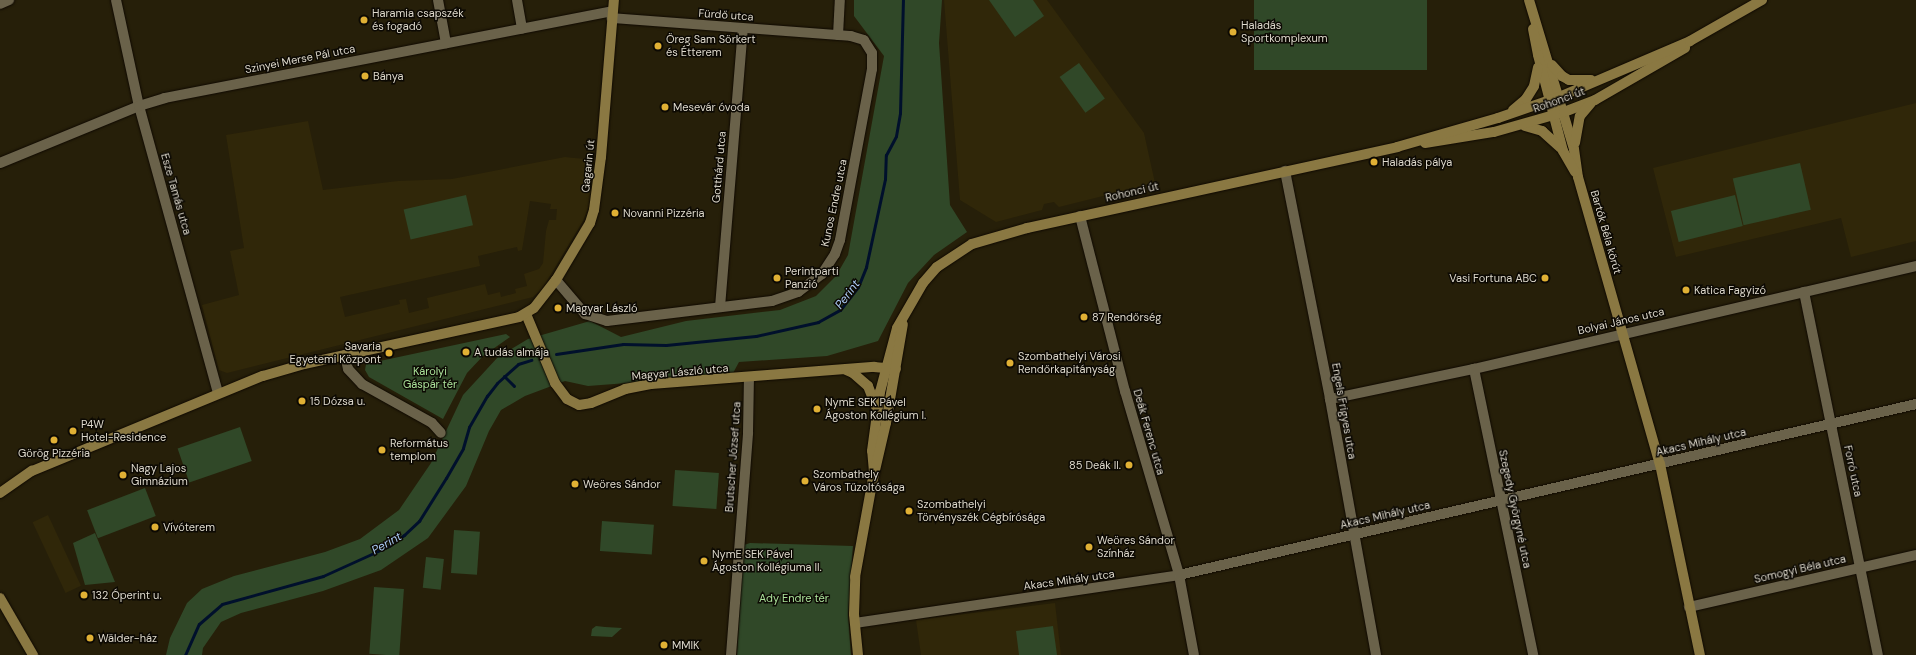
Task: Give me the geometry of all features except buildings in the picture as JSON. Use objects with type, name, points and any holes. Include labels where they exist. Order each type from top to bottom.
[{"type":"street","points":[[0,4],[9,0]]},
{"type":"street","name":"Esze Tamás utca","points":[[116,0],[139,106],[218,393]]},
{"type":"street","points":[[438,0],[446,43]]},
{"type":"street","points":[[517,0],[522,29]]},
{"type":"street","name":"Gagarin út","points":[[526,314],[556,280],[590,223],[597,196],[614,0]]},
{"type":"street","points":[[838,35],[840,0]]},
{"type":"street","name":"Rohonci út","points":[[1397,146],[1449,140],[1523,125],[1559,114],[1596,100],[1673,56],[1712,30],[1762,0]]},
{"type":"street","name":"Bartók Béla körút","points":[[1531,1],[1538,55],[1555,99]]},
{"type":"street","name":"Bartók Béla körút","points":[[1531,1],[1548,60],[1559,114],[1564,151],[1578,177]]},
{"type":"street","name":"Szinyei Merse Pál utca","points":[[0,163],[139,106],[165,98],[446,43],[612,15]]},
{"type":"street","name":"Fürdő utca","points":[[612,15],[742,29],[838,35]]},
{"type":"street","name":"Gotthárd utca","points":[[720,307],[742,29]]},
{"type":"street","name":"Rohonci út","points":[[876,420],[885,367],[894,337],[904,316],[923,283],[937,267],[972,244],[998,235],[1080,216],[1397,146],[1498,118],[1555,99],[1712,30]]},
{"type":"street","name":"Kunos Endre utca","points":[[556,280],[585,314],[607,321],[772,302],[798,292],[822,274],[835,254],[873,60],[864,40],[838,35]]},
{"type":"street","points":[[1498,118],[1526,99],[1538,77],[1538,55]]},
{"type":"street","points":[[1548,60],[1562,76],[1579,81],[1588,81],[1638,63]]},
{"type":"street","points":[[1574,149],[1580,116],[1596,100]]},
{"type":"street","name":"Bartók Béla körút","points":[[1559,114],[1574,149],[1578,177],[1660,464],[1700,655]]},
{"type":"street","points":[[1523,125],[1542,131],[1564,151]]},
{"type":"street","name":"Engels Frigyes utca","points":[[1285,171],[1330,399],[1376,655]]},
{"type":"street","name":"Deák Ferenc utca","points":[[1080,216],[1125,391],[1179,575],[1194,655]]},
{"type":"street","name":"Bolyai János utca","points":[[1330,399],[1474,369],[1622,333],[1916,266]]},
{"type":"street","name":"Forró utca","points":[[1804,292],[1878,655]]},
{"type":"street","points":[[0,494],[32,471],[218,393],[284,370],[526,314]]},
{"type":"street","name":"Magyar László utca","points":[[526,314],[540,345],[552,378],[567,399],[582,405],[640,386],[885,367],[896,369]]},
{"type":"street","name":"Rohonci út","points":[[874,472],[880,455],[904,316]]},
{"type":"street","points":[[345,355],[350,372],[362,384],[432,423],[441,433]]},
{"type":"street","name":"Szegedy Györgyné utca","points":[[1474,369],[1533,655]]},
{"type":"street","points":[[846,370],[854,374],[871,391],[876,402],[876,420],[872,451],[874,472],[855,577],[855,623],[858,655]]},
{"type":"street","name":"Brutscher József utca","points":[[731,655],[748,433],[749,378]]},
{"type":"street","name":"Akacs Mihály utca","points":[[855,623],[1179,575],[1354,534],[1502,502],[1916,404]]},
{"type":"street","name":"Somogyi Béla utca","points":[[1689,606],[1916,555]]},
{"type":"street","points":[[0,598],[33,655]]},
{"type":"shaded area","points":[[944,0],[1047,0],[1144,133],[1155,183],[1059,207],[1054,202],[1044,204],[1042,210],[996,222],[960,200]]},
{"type":"shaded area","points":[[1916,103],[1916,241],[1851,257],[1841,218],[1676,257],[1653,168]]},
{"type":"shaded area","points":[[308,121],[323,190],[398,181],[452,179],[565,157],[594,160],[590,203],[583,221],[542,289],[533,297],[227,373],[219,370],[202,305],[239,295],[230,251],[244,248],[226,135]],"holes":[[[530,201],[551,204],[550,209],[557,209],[556,220],[549,220],[546,231],[543,263],[539,269],[524,274],[527,286],[515,289],[516,293],[501,297],[500,292],[488,295],[485,284],[427,298],[429,308],[409,313],[406,299],[399,300],[400,304],[345,317],[340,297],[480,266],[478,256],[517,247],[518,251],[522,250]]]},
{"type":"shaded area","points":[[48,515],[81,586],[66,593],[33,522]]},
{"type":"shaded area","points":[[1055,603],[1061,655],[921,655],[916,620]]},
{"type":"green space","points":[[854,0],[942,0],[939,43],[950,205],[967,232],[934,255],[908,283],[878,341],[827,356],[739,362],[732,375],[588,386],[565,381],[525,396],[501,410],[489,431],[466,486],[428,538],[381,570],[323,591],[241,613],[221,622],[203,648],[202,655],[166,655],[170,638],[187,603],[202,589],[234,576],[325,552],[360,539],[399,510],[431,463],[463,395],[498,357],[528,339],[590,321],[621,337],[686,321],[780,310],[816,296],[836,276],[848,255],[884,56],[854,16]]},
{"type":"green space","points":[[989,0],[1033,0],[1044,16],[1015,37]]},
{"type":"green space","points":[[1254,0],[1427,0],[1427,70],[1254,70]]},
{"type":"green space","points":[[1079,63],[1105,99],[1085,113],[1060,77]]},
{"type":"green space","points":[[1800,163],[1811,210],[1744,225],[1733,179]]},
{"type":"green space","points":[[466,195],[473,225],[411,240],[404,209]]},
{"type":"green space","points":[[1735,195],[1743,226],[1679,242],[1671,211]]},
{"type":"green space","name":"Károlyi Gáspár tér","points":[[506,334],[510,337],[483,356],[467,373],[443,419],[369,377],[365,370],[366,364]]},
{"type":"green space","points":[[240,427],[252,461],[189,483],[178,448]]},
{"type":"green space","points":[[675,470],[719,473],[716,509],[672,506]]},
{"type":"green space","points":[[145,488],[156,516],[98,538],[87,510]]},
{"type":"green space","points":[[602,521],[654,525],[652,555],[600,551]]},
{"type":"green space","points":[[454,530],[480,532],[477,575],[451,573]]},
{"type":"green space","points":[[95,533],[115,582],[85,585],[73,543]]},
{"type":"green space","name":"Ady Endre tér","points":[[750,543],[853,546],[848,614],[851,655],[737,655],[744,545]]},
{"type":"green space","points":[[426,557],[444,559],[441,590],[423,588]]},
{"type":"green space","points":[[374,587],[404,589],[399,655],[369,654]]},
{"type":"green space","points":[[596,626],[622,628],[612,637],[591,636],[592,629]]},
{"type":"green space","points":[[1053,626],[1057,655],[1019,655],[1016,631]]},
{"type":"waterway","name":"Perint","points":[[556,354],[623,344],[666,345],[756,336],[818,322],[840,310],[858,287],[866,267],[885,179],[886,155],[896,136],[900,113],[903,0]]},
{"type":"waterway","name":"Perint","points":[[185,655],[199,624],[222,604],[323,576],[389,546],[404,535],[419,521],[446,478],[463,448],[469,427],[487,396],[497,383],[518,364],[531,360]]},
{"type":"waterway","points":[[504,376],[514,386]]},
{"type":"place","name":"Haramia csapszék és fogadó","points":[[364,20]]},
{"type":"place","name":"Haladás Sportkomplexum","points":[[1233,32]]},
{"type":"place","name":"Öreg Sam Sörkert és Étterem","points":[[658,46]]},
{"type":"place","name":"Bánya","points":[[365,76]]},
{"type":"place","name":"Mesevár óvoda","points":[[665,107]]},
{"type":"place","name":"Haladás pálya","points":[[1374,162]]},
{"type":"place","name":"Novanni Pizzéria","points":[[615,213]]},
{"type":"place","name":"Perintparti Panzió","points":[[777,278]]},
{"type":"place","name":"Vasi Fortuna ABC","points":[[1545,278]]},
{"type":"place","name":"Katica Fagyizó","points":[[1686,290]]},
{"type":"place","name":"Magyar László","points":[[558,308]]},
{"type":"place","name":"87 Rendőrség","points":[[1084,317]]},
{"type":"place","name":"A tudás almája","points":[[466,352]]},
{"type":"place","name":"Savaria Egyetemi Központ","points":[[389,353]]},
{"type":"place","name":"Szombathelyi Városi Rendőrkapitányság","points":[[1010,363]]},
{"type":"place","name":"15 Dózsa u.","points":[[302,401]]},
{"type":"place","name":"NymE SEK Pável Ágoston Kollégium I.","points":[[817,409]]},
{"type":"place","name":"P4W Hotel-Residence","points":[[73,431]]},
{"type":"place","name":"Görög Pizzéria","points":[[54,440]]},
{"type":"place","name":"Református templom","points":[[382,450]]},
{"type":"place","name":"85 Deák II.","points":[[1129,465]]},
{"type":"place","name":"Nagy Lajos Gimnázium","points":[[123,475]]},
{"type":"place","name":"Szombathely Város Tűzoltósága","points":[[805,481]]},
{"type":"place","name":"Weöres Sándor","points":[[575,484]]},
{"type":"place","name":"Szombathelyi Törvényszék Cégbírósága","points":[[909,511]]},
{"type":"place","name":"Vívóterem","points":[[155,527]]},
{"type":"place","name":"Weöres Sándor Színház","points":[[1089,547]]},
{"type":"place","name":"NymE SEK Pável Ágoston Kollégiuma II.","points":[[704,561]]},
{"type":"place","name":"132 Óperint u.","points":[[84,595]]},
{"type":"place","name":"Wälder-ház","points":[[90,638]]},
{"type":"place","name":"MMIK","points":[[664,645]]}]
